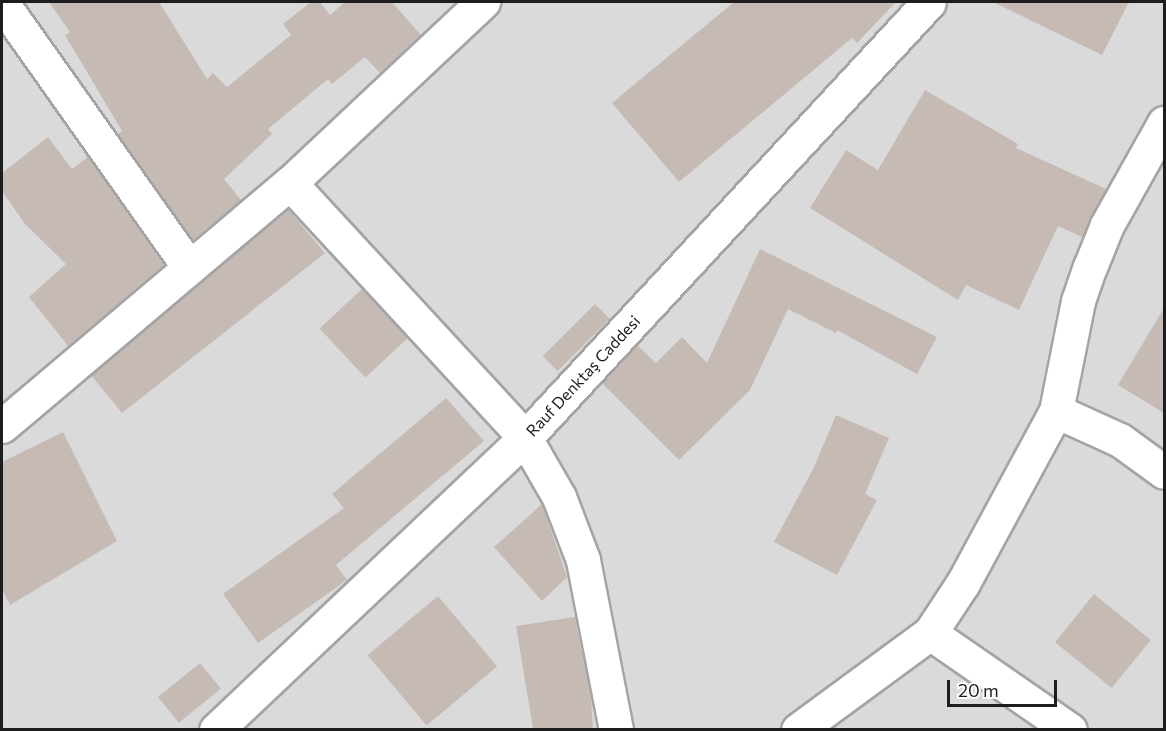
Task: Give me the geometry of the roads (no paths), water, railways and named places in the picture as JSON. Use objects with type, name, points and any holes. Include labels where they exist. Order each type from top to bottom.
[{"type":"street","points":[[2,426],[290,183],[483,2]]},
{"type":"street","name":"Rauf Denktaş Caddesi","points":[[216,729],[525,438],[929,2]]},
{"type":"street","points":[[2,3],[189,267]]},
{"type":"street","points":[[798,729],[930,633],[1011,498],[1056,411],[1078,301],[1090,267],[1107,225],[1164,123]]},
{"type":"street","points":[[290,183],[525,438],[559,497],[583,560],[616,729]]},
{"type":"street","points":[[1056,411],[1120,440],[1164,472]]},
{"type":"street","points":[[930,633],[1070,729]]}]
